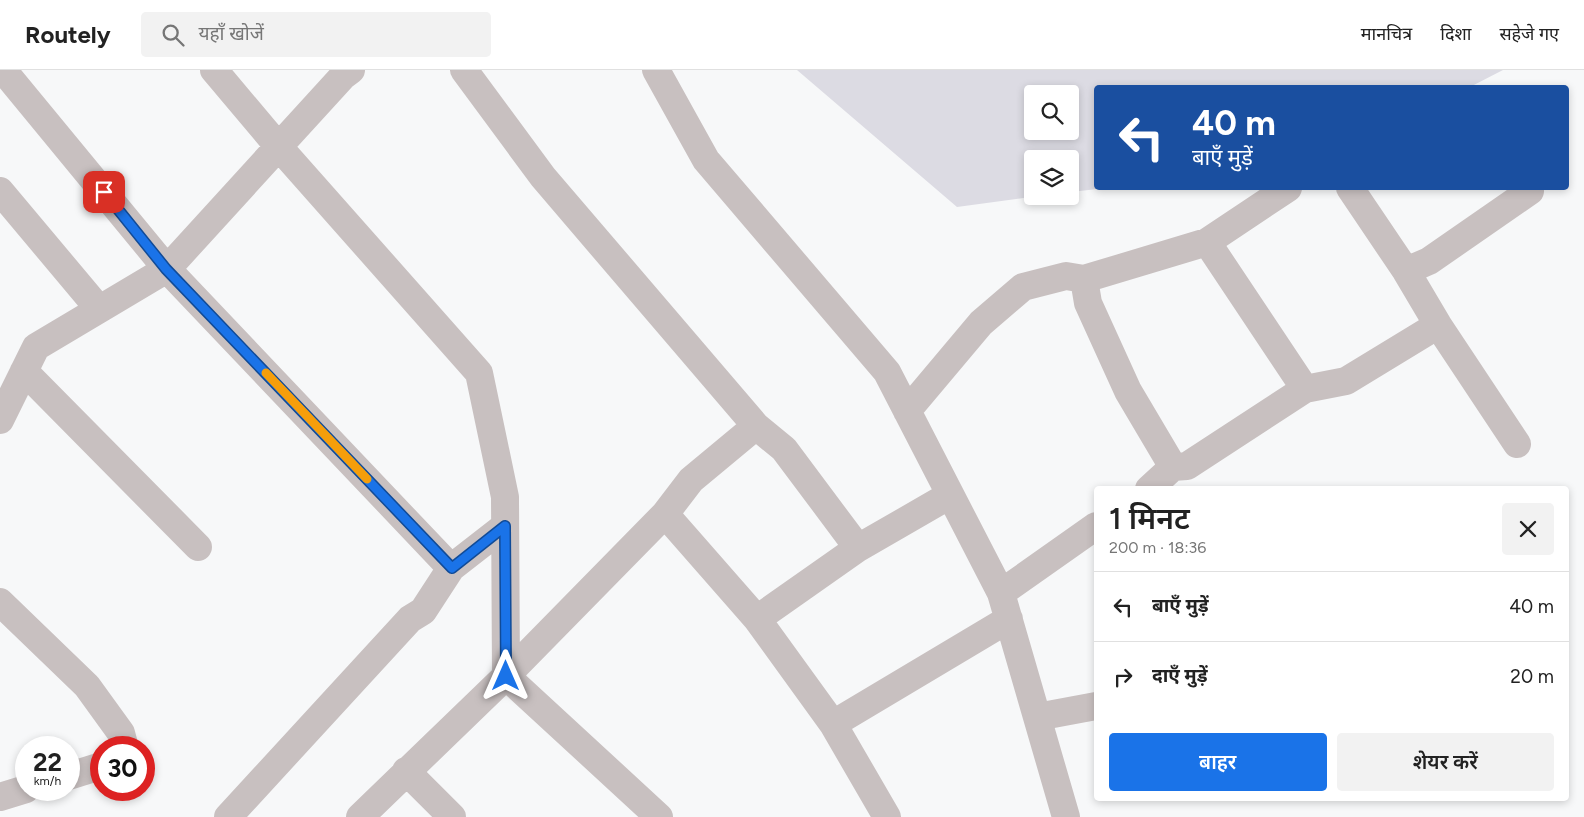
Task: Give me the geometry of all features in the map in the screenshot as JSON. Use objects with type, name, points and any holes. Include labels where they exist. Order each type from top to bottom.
[{"type":"street","points":[[3,70],[166,269],[452,568]]},
{"type":"street","points":[[214,70],[278,146],[479,373],[505,497],[506,676],[659,817]]},
{"type":"street","points":[[0,420],[36,347],[166,269],[343,76],[351,70]]},
{"type":"street","points":[[464,70],[543,177],[756,426],[784,449],[858,548]]},
{"type":"street","points":[[656,70],[706,160],[887,372],[1001,593],[1066,817]]},
{"type":"street","points":[[907,411],[981,323],[1023,287],[1066,276],[1084,279],[1207,242],[1285,190]]},
{"type":"street","points":[[1351,190],[1406,271],[1438,324],[1517,444]]},
{"type":"street","points":[[0,191],[99,309]]},
{"type":"street","points":[[1406,271],[1429,261],[1530,191]]},
{"type":"street","points":[[1207,242],[1306,389]]},
{"type":"street","points":[[1084,279],[1088,303],[1128,391],[1173,467]]},
{"type":"street","points":[[1152,486],[1173,467],[1187,466],[1306,389],[1346,381],[1438,324]]},
{"type":"street","points":[[24,371],[198,547]]},
{"type":"street","points":[[360,817],[506,676],[665,514],[691,480],[756,426]]},
{"type":"street","points":[[757,619],[858,548],[950,495]]},
{"type":"street","points":[[665,514],[757,619],[833,724],[887,817]]},
{"type":"street","points":[[228,817],[410,619],[423,611],[452,568],[505,526]]},
{"type":"street","points":[[1001,593],[1094,527]]},
{"type":"street","points":[[0,602],[87,686],[122,736]]},
{"type":"street","points":[[833,724],[1009,619]]},
{"type":"street","points":[[1038,717],[1094,706]]},
{"type":"street","points":[[406,771],[452,817]]},
{"type":"street","points":[[0,797],[15,792]]},
{"type":"shaded area","points":[[797,70],[1503,70],[1474,85],[1094,85],[1094,189],[1079,191],[1079,150],[1024,150],[1024,198],[957,207]]},
{"type":"slow traffic","points":[[266,373],[367,479]]},
{"type":"route","points":[[104,192],[166,269],[452,568],[505,526],[506,676]]}]
